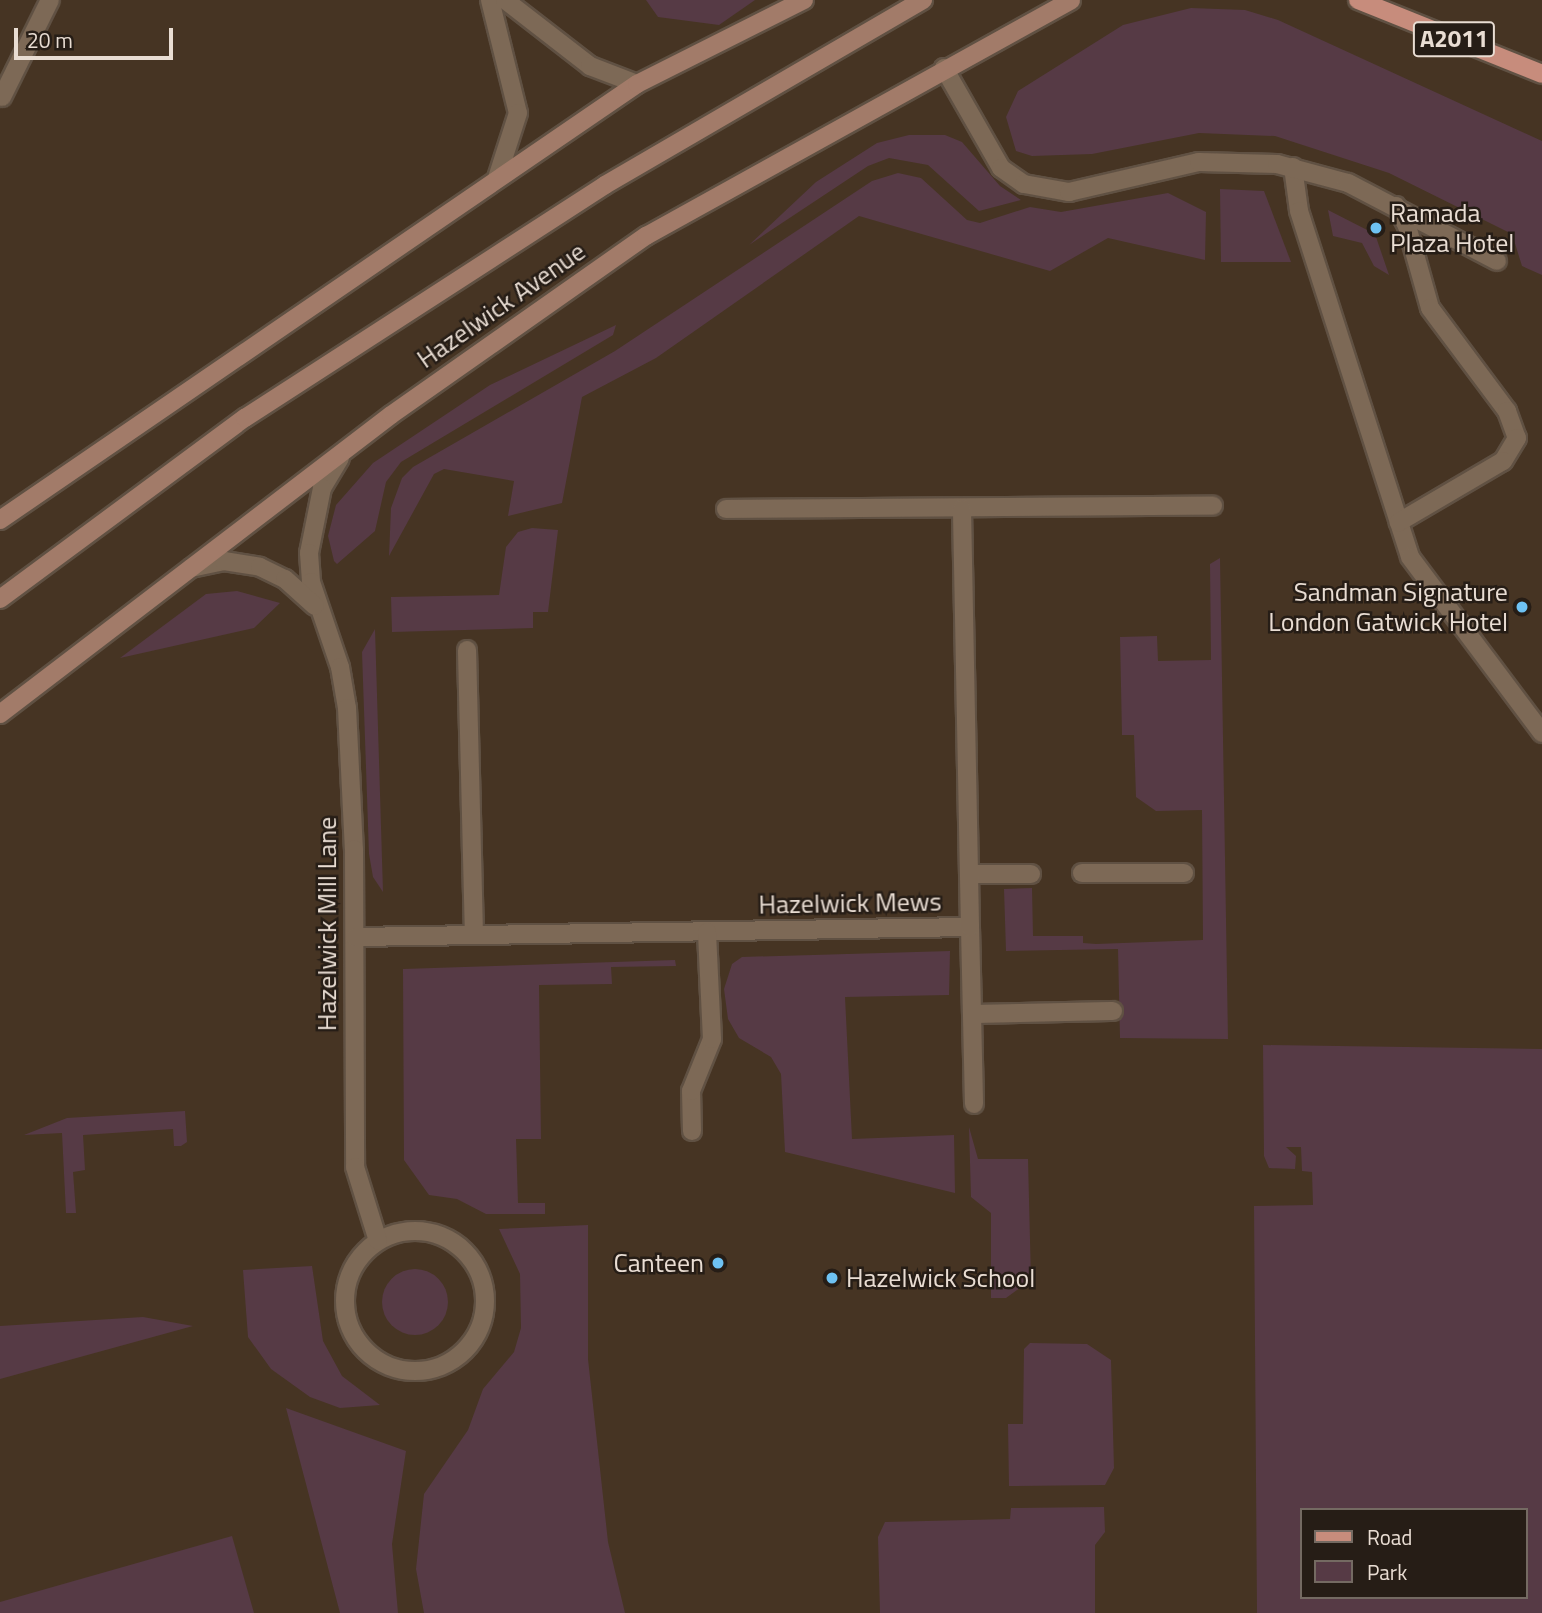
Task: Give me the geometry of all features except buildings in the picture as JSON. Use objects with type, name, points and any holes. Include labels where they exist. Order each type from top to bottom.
[{"type":"main road","name":"A2011","points":[[1359,1],[1542,74]]},
{"type":"street","points":[[2,97],[50,0]]},
{"type":"street","points":[[491,0],[518,113],[497,178]]},
{"type":"street","points":[[505,0],[590,66],[637,84]]},
{"type":"street","points":[[0,520],[637,84],[804,0]]},
{"type":"street","name":"Hazelwick Avenue","points":[[0,599],[245,418],[605,185],[923,0]]},
{"type":"street","name":"Hazelwick Avenue","points":[[0,713],[340,458],[423,392],[646,236],[944,68],[1071,0]]},
{"type":"street","points":[[944,68],[1001,168],[1034,187],[1078,191],[1199,162],[1293,167],[1396,206],[1497,261]]},
{"type":"street","points":[[1293,167],[1299,211],[1399,522],[1425,581],[1542,733]]},
{"type":"street","points":[[1396,206],[1407,226],[1430,308],[1507,411],[1517,438],[1503,461],[1399,522]]},
{"type":"street","name":"Hazelwick Mill Lane","points":[[340,458],[322,488],[311,527],[310,582],[340,667],[348,708],[355,937],[355,1167],[378,1241]]},
{"type":"street","points":[[726,509],[1213,506]]},
{"type":"street","name":"Hazelwick Mews","points":[[355,937],[970,927],[962,509]]},
{"type":"street","name":"Hazelwick Mill Lane","points":[[191,568],[224,561],[260,567],[285,579],[317,608]]},
{"type":"street","points":[[467,650],[474,934]]},
{"type":"street","points":[[1082,873],[1184,873]]},
{"type":"street","points":[[969,874],[1031,874]]},
{"type":"street","points":[[970,927],[974,1104]]},
{"type":"street","points":[[692,1131],[691,1091],[712,1039],[707,932]]},
{"type":"street","points":[[972,1014],[1113,1011]]},
{"type":"street","points":[[399,1232],[429,1233],[451,1241],[473,1262],[484,1290],[482,1320],[473,1340],[450,1362],[420,1371],[395,1368],[369,1355],[352,1331],[345,1310],[347,1281],[357,1261],[378,1241],[399,1232]]},
{"type":"green space","points":[[646,0],[755,0],[719,25],[658,17]]},
{"type":"green space","points":[[1191,8],[1245,10],[1278,20],[1542,141],[1542,275],[1522,266],[1512,234],[1389,173],[1275,136],[1199,133],[1092,154],[1032,156],[1016,151],[1006,117],[1018,91],[1123,25]]},
{"type":"green space","points":[[909,135],[945,135],[962,142],[1000,186],[1021,200],[979,211],[928,165],[889,158],[868,166],[749,245],[816,182],[877,143]]},
{"type":"green space","points":[[898,173],[921,178],[967,220],[980,223],[1030,207],[1061,212],[1168,193],[1206,212],[1205,260],[1108,238],[1050,271],[859,216],[656,358],[582,397],[562,503],[508,516],[514,481],[444,469],[434,474],[389,556],[391,508],[402,478],[413,467],[615,351],[872,181]]},
{"type":"green space","points":[[1220,189],[1264,191],[1291,262],[1221,262]]},
{"type":"green space","points":[[1328,210],[1375,234],[1389,275],[1374,266],[1362,243],[1333,236]]},
{"type":"green space","points":[[616,325],[613,335],[401,462],[386,482],[375,531],[337,564],[334,561],[328,536],[336,505],[373,463],[490,385]]},
{"type":"green space","points":[[532,528],[558,530],[548,612],[533,612],[533,628],[392,632],[391,597],[499,595],[506,547],[518,532]]},
{"type":"green space","points":[[1220,558],[1228,1039],[1120,1038],[1118,949],[1006,951],[1004,889],[1032,888],[1033,936],[1083,936],[1083,943],[1096,944],[1203,940],[1202,810],[1156,811],[1136,797],[1134,735],[1122,735],[1120,637],[1157,636],[1158,661],[1211,660],[1210,564]]},
{"type":"green space","points":[[237,591],[280,603],[254,628],[120,658],[206,594]]},
{"type":"green space","points":[[375,629],[383,892],[373,877],[369,854],[362,652]]},
{"type":"green space","points":[[950,951],[949,995],[845,997],[852,1139],[954,1135],[955,1193],[785,1152],[781,1074],[771,1057],[739,1038],[728,1019],[724,989],[732,964],[742,957]]},
{"type":"green space","points":[[675,960],[676,966],[611,967],[612,984],[539,985],[541,1139],[516,1139],[518,1203],[545,1203],[545,1214],[486,1214],[457,1199],[429,1195],[404,1160],[403,969]]},
{"type":"green space","points":[[1263,1045],[1542,1049],[1542,1613],[1257,1613],[1254,1206],[1313,1205],[1312,1172],[1302,1171],[1301,1147],[1286,1147],[1296,1156],[1295,1169],[1269,1168],[1264,1156]]},
{"type":"green space","points":[[185,1111],[187,1142],[181,1146],[174,1146],[173,1129],[83,1135],[85,1170],[73,1172],[76,1213],[66,1213],[62,1133],[24,1135],[67,1118]]},
{"type":"green space","points":[[969,1127],[978,1159],[1028,1159],[1031,1280],[1006,1298],[991,1298],[991,1213],[971,1197]]},
{"type":"green space","points":[[588,1225],[588,1359],[608,1542],[625,1613],[424,1613],[416,1569],[424,1494],[468,1430],[483,1389],[514,1352],[521,1328],[520,1274],[499,1229]]},
{"type":"green space","points":[[312,1266],[323,1341],[342,1376],[380,1405],[340,1408],[310,1397],[271,1369],[248,1337],[243,1270]]},
{"type":"green space","points":[[415,1269],[428,1272],[438,1279],[445,1289],[448,1302],[445,1315],[438,1325],[428,1332],[415,1335],[402,1332],[392,1325],[385,1315],[382,1302],[385,1289],[392,1279],[402,1272]]},
{"type":"green space","points":[[143,1317],[193,1326],[0,1379],[0,1326]]},
{"type":"green space","points":[[1030,1343],[1087,1344],[1111,1360],[1114,1468],[1105,1485],[1009,1486],[1008,1424],[1023,1424],[1024,1349]]},
{"type":"green space","points":[[286,1408],[406,1451],[392,1544],[398,1613],[340,1613]]},
{"type":"green space","points":[[1104,1507],[1105,1532],[1095,1545],[1095,1613],[880,1613],[878,1537],[885,1522],[1010,1519],[1011,1508]]},
{"type":"green space","points":[[232,1536],[254,1613],[0,1613],[0,1602]]},
{"type":"place","name":"Ramada Plaza Hotel","points":[[1376,228]]},
{"type":"place","name":"Sandman Signature London Gatwick Hotel","points":[[1522,607]]},
{"type":"place","name":"Canteen","points":[[718,1263]]},
{"type":"place","name":"Hazelwick School","points":[[832,1278]]}]
